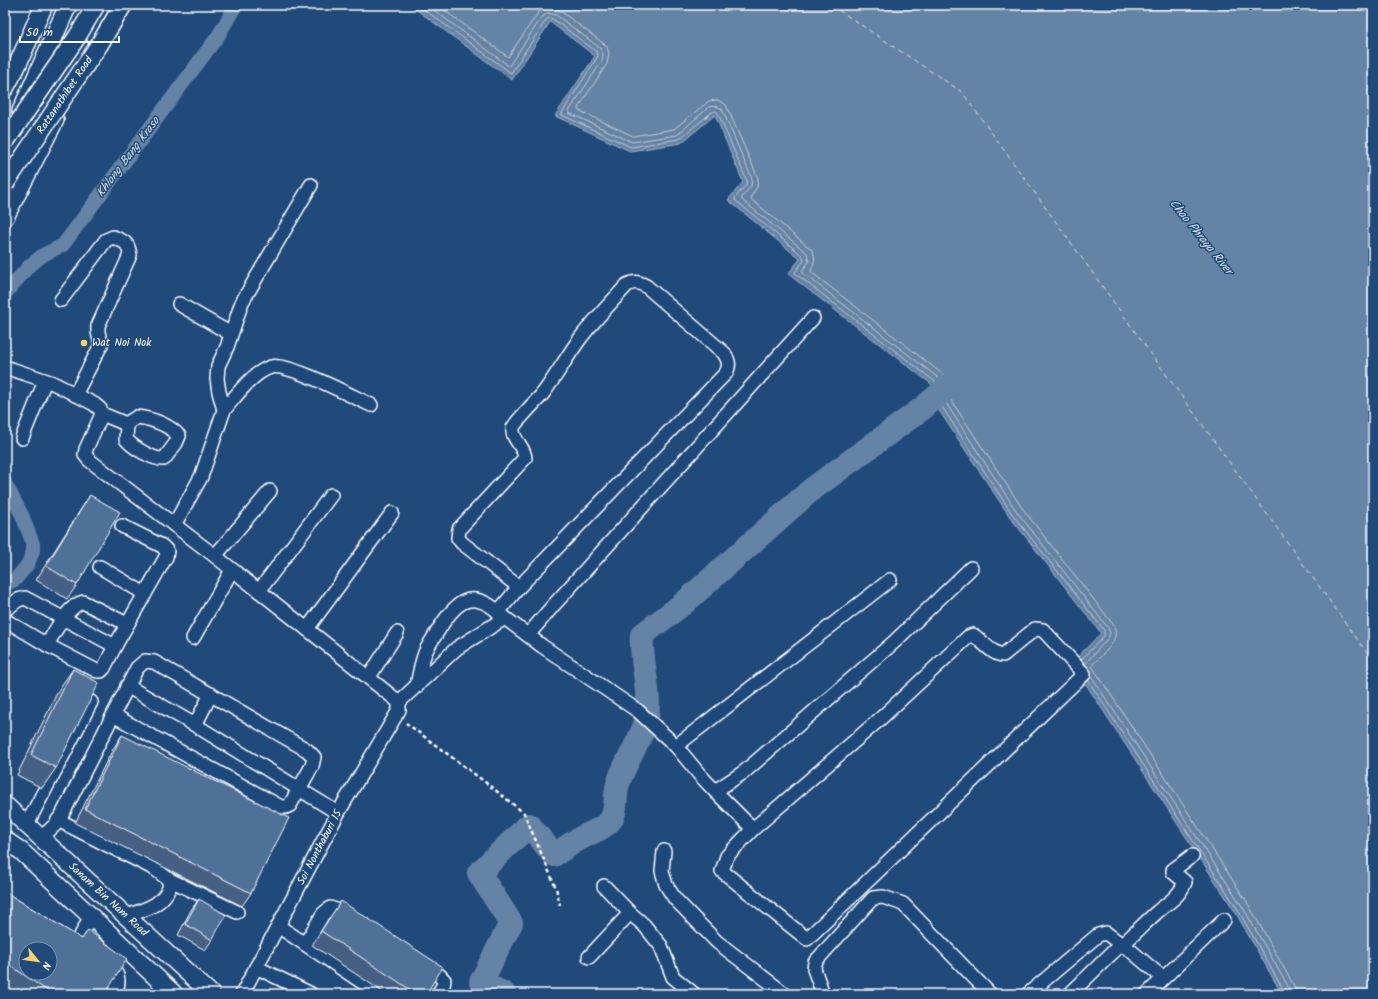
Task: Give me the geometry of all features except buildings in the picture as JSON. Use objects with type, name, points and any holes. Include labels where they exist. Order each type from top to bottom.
[{"type":"main road","points":[[5,88],[16,68],[44,5]]},
{"type":"main road","points":[[5,146],[68,5]]},
{"type":"main road","name":"Rattanathibet Road","points":[[5,142],[77,37],[96,5]]},
{"type":"main road","points":[[5,217],[67,98],[111,5]]},
{"type":"main road","name":"Rattanathibet Road","points":[[5,184],[99,45],[123,5]]},
{"type":"main road","name":"Sanam Bin Nam Road","points":[[5,805],[211,994]]},
{"type":"main road","points":[[5,840],[21,851],[174,994]]},
{"type":"street","points":[[224,410],[217,378],[218,366],[242,302],[311,185]]},
{"type":"street","points":[[61,300],[106,240],[113,237],[123,241],[128,246],[130,255],[98,326],[97,333],[101,345],[75,395]]},
{"type":"street","points":[[102,414],[86,449],[85,455],[89,460],[215,556],[399,702],[457,648],[502,615],[520,587],[726,373],[729,366],[729,360],[724,353],[646,286],[640,283],[631,282],[627,285],[579,339],[542,395],[523,417],[516,422],[513,427],[513,432],[525,453],[524,458],[459,529],[458,538],[462,543],[520,587]]},
{"type":"street","points":[[179,304],[231,334]]},
{"type":"street","points":[[528,635],[814,318]]},
{"type":"street","points":[[5,366],[53,383],[94,404],[100,409],[102,414],[126,424]]},
{"type":"street","points":[[174,525],[201,477],[224,410],[261,371],[273,366],[294,370],[371,406]]},
{"type":"street","points":[[22,438],[45,381]]},
{"type":"street","points":[[215,556],[270,491]]},
{"type":"street","points":[[259,591],[331,495]]},
{"type":"street","points":[[307,629],[392,513]]},
{"type":"street","points":[[5,620],[47,645],[97,671],[101,671],[166,557],[167,551],[162,546],[122,526]]},
{"type":"street","points":[[100,567],[145,594]]},
{"type":"street","points":[[715,791],[744,772],[893,643],[971,568]]},
{"type":"street","points":[[192,638],[232,570]]},
{"type":"street","points":[[676,746],[890,580]]},
{"type":"street","points":[[5,610],[18,600],[25,598],[115,646]]},
{"type":"street","points":[[417,686],[425,652],[453,608],[461,602],[470,599],[483,602],[638,711],[676,746],[699,774],[753,829]]},
{"type":"street","points":[[47,645],[63,618],[79,602],[83,602],[127,624]]},
{"type":"street","points":[[1035,629],[1043,630],[1084,674],[807,939],[722,871],[728,856],[753,829],[880,719],[968,637],[974,635],[991,650],[1003,655],[1035,629]]},
{"type":"street","points":[[369,677],[397,633]]},
{"type":"street","points":[[41,838],[63,813],[127,686],[137,668],[145,661],[154,662],[308,750],[314,757],[312,766],[290,805],[281,807],[113,715]]},
{"type":"street","points":[[127,686],[300,788],[338,813]]},
{"type":"street","points":[[195,725],[211,694]]},
{"type":"street","points":[[27,824],[91,702]]},
{"type":"street","name":"Soi Nonthaburi 15","points":[[242,994],[338,813],[396,716],[399,710],[399,702]]},
{"type":"street","points":[[58,820],[155,869],[168,879],[237,912]]},
{"type":"street","points":[[664,851],[662,870],[666,884],[675,899],[717,942],[785,994]]},
{"type":"street","points":[[1070,994],[1117,948],[1158,911],[1174,899],[1184,886],[1185,882],[1173,872],[1173,870],[1192,856]]},
{"type":"street","points":[[127,916],[151,906],[163,899],[170,886],[168,879]]},
{"type":"street","points":[[604,886],[644,925],[661,946],[673,976],[694,994]]},
{"type":"street","points":[[823,994],[814,969],[815,962],[873,898],[883,897],[903,904],[990,994]]},
{"type":"street","points":[[305,944],[323,914],[330,908],[339,911],[359,924]]},
{"type":"street","points":[[589,957],[630,913]]},
{"type":"street","points":[[75,948],[90,917]]},
{"type":"street","points":[[1147,994],[1224,920]]},
{"type":"street","points":[[278,926],[380,994]]},
{"type":"street","points":[[1028,994],[1098,935],[1106,934],[1130,950],[1163,978]]},
{"type":"street","points":[[63,941],[116,973],[118,981],[117,990],[114,994]]},
{"type":"street","points":[[413,958],[440,975],[444,980],[443,986],[438,994]]},
{"type":"street","points":[[256,967],[311,994]]},
{"type":"path","points":[[396,716],[524,813],[556,888],[560,905]]},
{"type":"water","name":"Chao Phraya River","points":[[410,5],[1373,5],[1373,994],[1282,994],[1234,910],[1072,663],[1101,633],[1010,517],[926,391],[934,386],[788,274],[800,259],[728,200],[743,182],[715,115],[681,143],[630,151],[555,116],[595,56],[550,22],[512,80]]},
{"type":"waterway","name":"Khlong Bang Kraso","points":[[5,294],[29,266],[43,255],[63,245],[218,36],[236,5]]},
{"type":"waterway","points":[[504,994],[481,982],[511,923],[479,873],[529,825],[554,855],[579,839],[603,827],[612,818],[615,808],[617,788],[621,775],[645,726],[647,717],[648,697],[642,655],[642,635],[684,603],[811,490],[923,408],[957,379]]},
{"type":"waterway","name":"Khlong Bang Kraso","points":[[5,483],[22,515],[33,544],[33,551],[28,564],[15,580],[5,584]]},
{"type":"ferry route","points":[[831,5],[962,92],[1373,661]]},
{"type":"place","name":"Wat Noi Nok","points":[[84,343]]}]
